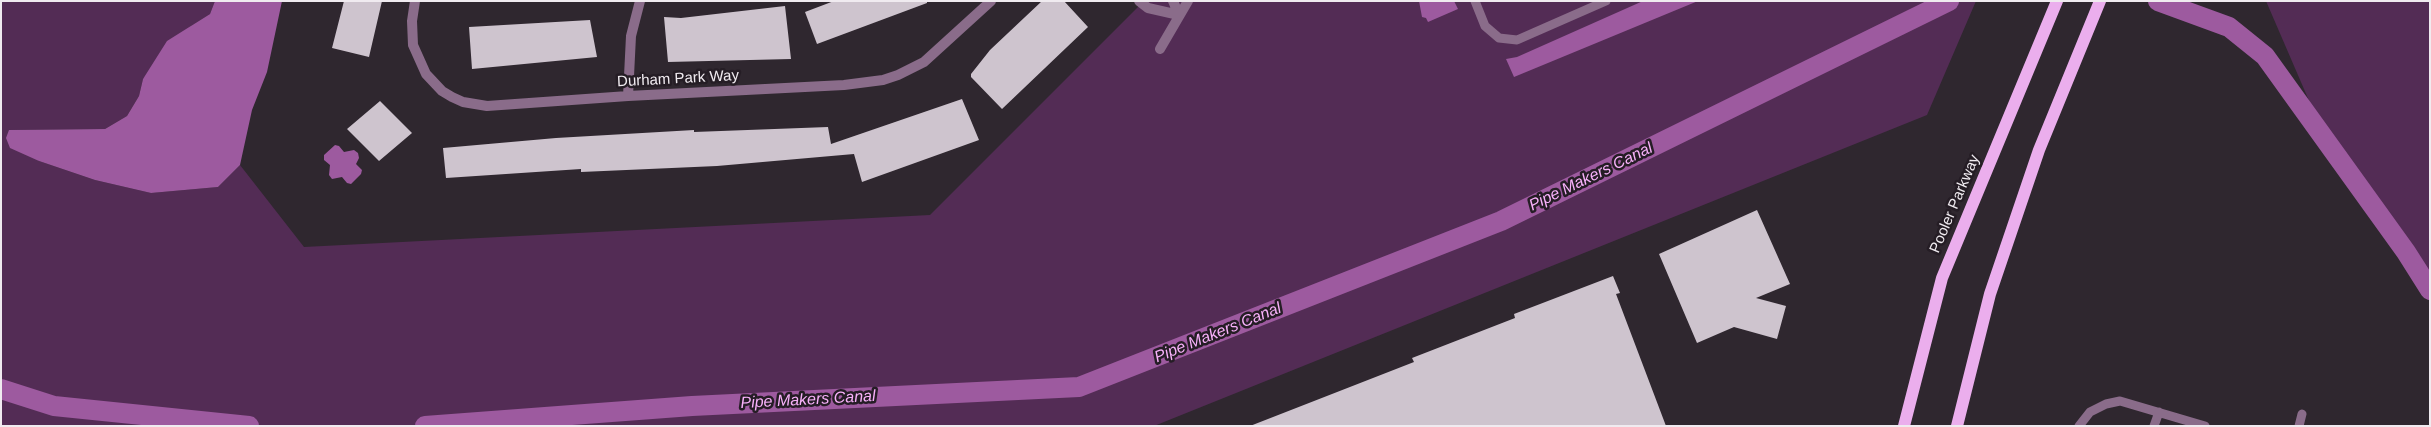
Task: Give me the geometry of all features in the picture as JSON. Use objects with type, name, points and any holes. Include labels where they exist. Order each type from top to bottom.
[{"type":"main road","name":"Pooler Parkway","points":[[1904,426],[1942,278],[2058,1]]},
{"type":"main road","points":[[1957,426],[1993,286],[2039,150],[2100,1]]},
{"type":"street","name":"Durham Park Way","points":[[415,1],[412,34],[416,56],[426,74],[442,91],[463,102],[487,106],[628,96],[844,86],[882,80],[898,75],[924,62],[991,1]]},
{"type":"street","points":[[628,96],[631,36],[640,1]]},
{"type":"street","points":[[1139,1],[1148,8],[1179,15]]},
{"type":"street","points":[[1173,1],[1179,15]]},
{"type":"street","points":[[1160,49],[1188,1]]},
{"type":"lane","points":[[1475,1],[1485,26],[1499,38],[1517,40],[1606,1]]},
{"type":"lane","points":[[2079,426],[2090,412],[2106,404],[2120,401],[2205,426]]},
{"type":"lane","points":[[2154,426],[2159,412]]},
{"type":"lane","points":[[2299,426],[2302,414]]},
{"type":"shaded area","points":[[1,1],[215,1],[210,14],[191,26],[143,79],[139,96],[127,116],[105,129],[9,130],[39,161],[95,180],[151,193],[218,187],[240,165],[304,247],[930,215],[1144,1],[1976,1],[1927,115],[1154,426],[1,426]]},
{"type":"shaded area","points":[[215,1],[282,1],[267,72],[252,110],[240,165],[218,187],[151,193],[95,180],[39,161],[10,148],[6,138],[9,130],[105,129],[127,116],[139,96],[143,79],[167,41],[210,14]]},
{"type":"shaded area","points":[[1419,1],[1454,1],[1458,9],[1428,22],[1426,18],[1422,17]]},
{"type":"shaded area","points":[[1643,1],[1698,1],[1514,77],[1506,59],[1517,57]]},
{"type":"shaded area","points":[[2266,1],[2430,1],[2430,281],[2326,140]]},
{"type":"shaded area","points":[[335,145],[339,146],[344,152],[354,150],[358,153],[359,158],[356,164],[362,170],[361,174],[351,184],[347,183],[342,177],[332,179],[329,175],[330,165],[324,160],[324,155]]},
{"type":"building","points":[[344,1],[382,1],[369,57],[332,48]]},
{"type":"building","points":[[834,1],[927,1],[927,3],[817,44],[805,12]]},
{"type":"building","points":[[1042,1],[1064,1],[1088,27],[1002,109],[971,77],[971,74],[990,50]]},
{"type":"building","points":[[785,6],[791,59],[668,62],[664,17],[681,18]]},
{"type":"building","points":[[590,20],[597,57],[472,69],[469,27]]},
{"type":"building","points":[[962,99],[979,140],[862,182],[854,154],[717,166],[581,172],[581,169],[446,178],[443,148],[556,138],[694,130],[694,132],[828,127],[831,144]]},
{"type":"building","points":[[380,101],[412,133],[379,161],[347,129]]},
{"type":"building","points":[[1757,210],[1790,284],[1756,298],[1786,306],[1777,339],[1734,327],[1697,343],[1659,254]]},
{"type":"building","points":[[1613,276],[1620,293],[1616,294],[1666,426],[1250,426],[1414,362],[1412,358],[1515,318],[1514,314]]},
{"type":"waterway","name":"Pipe Makers Canal","points":[[425,426],[692,406],[1079,387],[1501,221],[1949,1]]},
{"type":"waterway","points":[[2158,1],[2229,27],[2265,56],[2406,252],[2430,290]]},
{"type":"waterway","name":"Pipe Makers Canal","points":[[1,389],[54,406],[249,426]]}]
